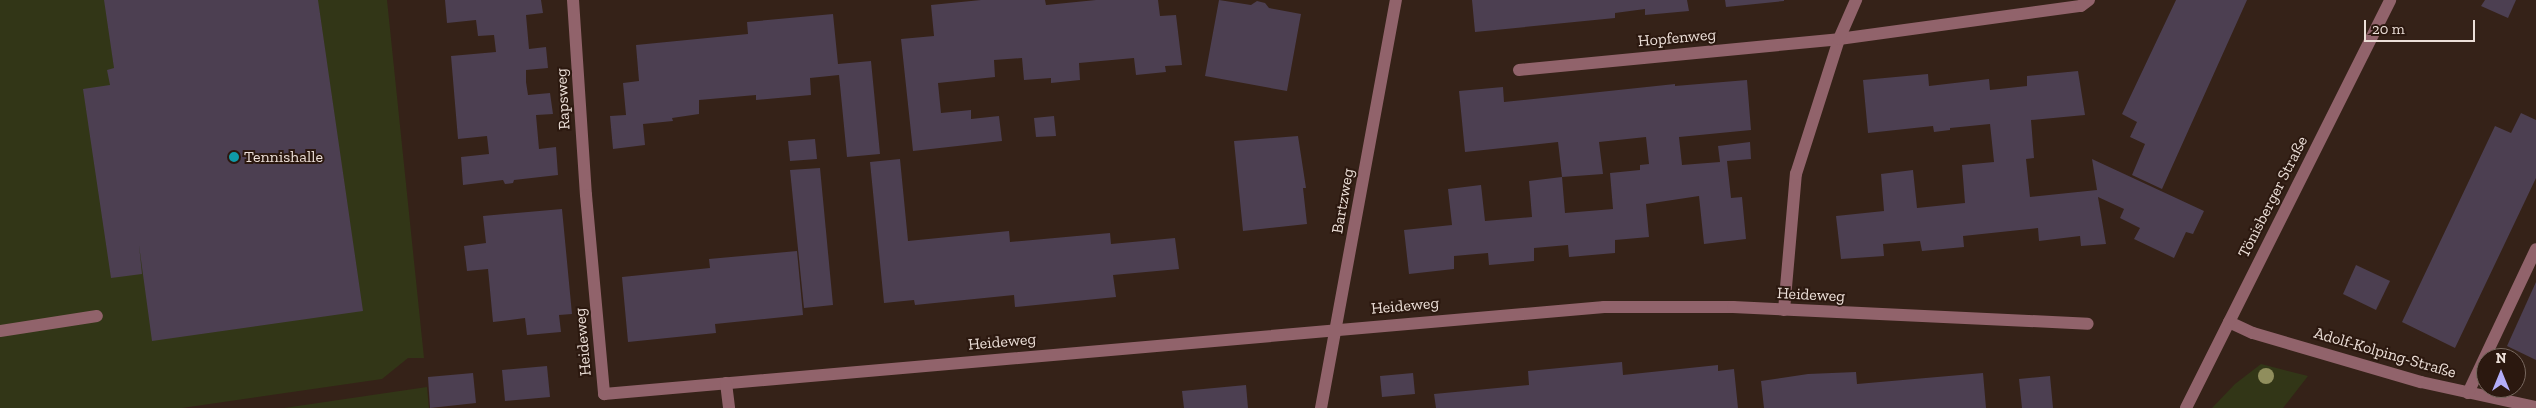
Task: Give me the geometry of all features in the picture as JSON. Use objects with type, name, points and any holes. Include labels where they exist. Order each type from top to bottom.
[{"type":"street","name":"Rapsweg","points":[[576,0],[586,195]]},
{"type":"street","name":"Bartzweg","points":[[1321,408],[1396,0]]},
{"type":"street","points":[[1784,310],[1796,174],[1839,39],[1856,0]]},
{"type":"street","name":"Hopfenweg","points":[[1519,70],[1839,39],[2081,6],[2089,0]]},
{"type":"street","name":"Tönisberger Straße","points":[[2186,408],[2390,0]]},
{"type":"street","name":"Heideweg","points":[[586,195],[604,394],[1604,307],[1784,310],[2088,324]]},
{"type":"street","points":[[2468,393],[2536,248]]},
{"type":"street","points":[[0,331],[97,316]]},
{"type":"street","name":"Adolf-Kolping-Straße","points":[[2229,322],[2253,333],[2421,382],[2536,407]]},
{"type":"street","points":[[726,383],[729,408]]},
{"type":"green space","points":[[0,0],[387,0],[424,358],[408,358],[382,379],[182,408],[0,408]]},
{"type":"green space","points":[[2261,364],[2308,376],[2283,408],[2212,408],[2235,384]]},
{"type":"green space","points":[[427,387],[429,408],[284,408]]},
{"type":"building","name":"Tennishalle","points":[[104,0],[318,0],[363,311],[152,341],[139,245],[142,274],[111,278],[83,89],[110,85],[107,70],[114,68]]},
{"type":"building","points":[[445,0],[541,0],[543,13],[526,15],[529,49],[546,47],[548,68],[526,70],[526,82],[528,95],[550,93],[553,114],[536,115],[539,149],[556,147],[558,175],[514,180],[513,183],[505,184],[503,180],[463,185],[461,157],[489,154],[487,136],[458,139],[451,56],[496,52],[494,35],[478,36],[476,20],[447,23]]},
{"type":"building","points":[[981,0],[1045,0],[1046,5],[1096,0],[1158,0],[1160,16],[1176,15],[1182,65],[1165,66],[1166,72],[1136,75],[1134,58],[1079,63],[1080,80],[1051,83],[1051,78],[1024,80],[1022,58],[994,60],[995,77],[938,83],[941,113],[971,110],[971,119],[999,116],[1002,141],[913,151],[901,39],[934,36],[931,5]]},
{"type":"building","points":[[1219,0],[1251,5],[1257,1],[1265,3],[1269,8],[1301,14],[1287,91],[1205,76]]},
{"type":"building","points":[[1472,0],[1687,0],[1689,11],[1645,15],[1645,9],[1615,13],[1615,18],[1475,32]]},
{"type":"building","points":[[1725,0],[1784,0],[1784,1],[1726,7]]},
{"type":"building","points":[[2176,0],[2247,0],[2162,189],[2132,175],[2145,144],[2130,137],[2137,122],[2122,114]]},
{"type":"building","points":[[2485,0],[2516,0],[2508,18],[2481,6]]},
{"type":"building","points":[[833,14],[838,64],[871,61],[880,154],[847,157],[839,75],[810,78],[811,95],[756,100],[756,95],[699,100],[699,114],[672,118],[673,121],[643,124],[645,145],[613,149],[610,116],[626,115],[623,83],[639,81],[636,45],[748,34],[747,22]]},
{"type":"building","points":[[2078,71],[2085,115],[2031,120],[2034,158],[2026,159],[2030,197],[2097,190],[2092,159],[2204,211],[2193,234],[2186,232],[2174,258],[2134,239],[2140,228],[2120,218],[2124,209],[2098,197],[2106,244],[2081,246],[2080,236],[2039,241],[2038,228],[1963,236],[1964,247],[1922,251],[1920,241],[1883,244],[1884,256],[1841,259],[1836,216],[1884,211],[1881,174],[1913,170],[1917,208],[1965,203],[1962,165],[1994,162],[1990,124],[1950,128],[1950,130],[1934,132],[1933,126],[1868,133],[1863,80],[1928,74],[1929,86],[1989,79],[1990,90],[2027,86],[2027,76]]},
{"type":"building","points":[[1747,80],[1751,130],[1679,137],[1682,165],[1720,162],[1718,146],[1750,142],[1751,159],[1727,161],[1731,198],[1742,197],[1746,239],[1704,244],[1699,196],[1646,204],[1649,237],[1615,240],[1615,253],[1569,257],[1568,245],[1534,248],[1534,261],[1489,265],[1488,253],[1454,256],[1454,269],[1409,274],[1404,230],[1452,225],[1448,189],[1481,185],[1485,221],[1532,217],[1529,181],[1562,177],[1558,142],[1465,152],[1459,91],[1503,87],[1504,102],[1675,84],[1675,86]],"holes":[[[1646,137],[1649,164],[1640,165],[1640,170],[1610,173],[1613,209],[1565,213],[1562,177],[1603,174],[1599,142]]]},
{"type":"building","points":[[2521,113],[2536,120],[2536,178],[2455,348],[2402,322],[2495,126],[2511,133]]},
{"type":"building","points":[[1054,116],[1056,136],[1036,137],[1034,118]]},
{"type":"building","points":[[1298,136],[1306,188],[1303,188],[1307,224],[1243,231],[1234,141]]},
{"type":"building","points":[[815,139],[817,159],[790,161],[788,141]]},
{"type":"building","points":[[900,159],[908,241],[1009,231],[1010,242],[1110,233],[1111,244],[1175,238],[1179,269],[1113,275],[1116,297],[1015,307],[1014,295],[915,305],[914,300],[884,303],[870,162]]},
{"type":"building","points":[[820,168],[833,305],[804,308],[790,170]]},
{"type":"building","points":[[562,209],[572,314],[559,315],[561,332],[527,335],[525,318],[493,322],[488,269],[467,271],[464,246],[486,243],[483,216]]},
{"type":"building","points":[[797,251],[803,315],[715,324],[716,333],[628,342],[622,277],[710,268],[709,259]]},
{"type":"building","points":[[2356,265],[2390,281],[2376,310],[2343,294]]},
{"type":"building","points":[[2536,282],[2536,360],[2526,355],[2526,348],[2511,348],[2507,346]]},
{"type":"building","points":[[1622,362],[1623,375],[1718,365],[1718,371],[1734,369],[1738,408],[1436,408],[1434,394],[1529,385],[1528,371]]},
{"type":"building","points":[[547,366],[550,397],[505,401],[502,370]]},
{"type":"building","points":[[1856,372],[1857,384],[1983,373],[1986,408],[1764,408],[1761,381],[1808,374]]},
{"type":"building","points":[[473,373],[476,403],[430,408],[428,377]]},
{"type":"building","points":[[1413,373],[1415,394],[1382,397],[1380,376]]},
{"type":"building","points":[[2050,376],[2053,408],[2022,408],[2019,379]]},
{"type":"building","points":[[1246,385],[1248,408],[1184,408],[1182,391]]},
{"type":"place","name":"Tennishalle","points":[[234,157]]}]
